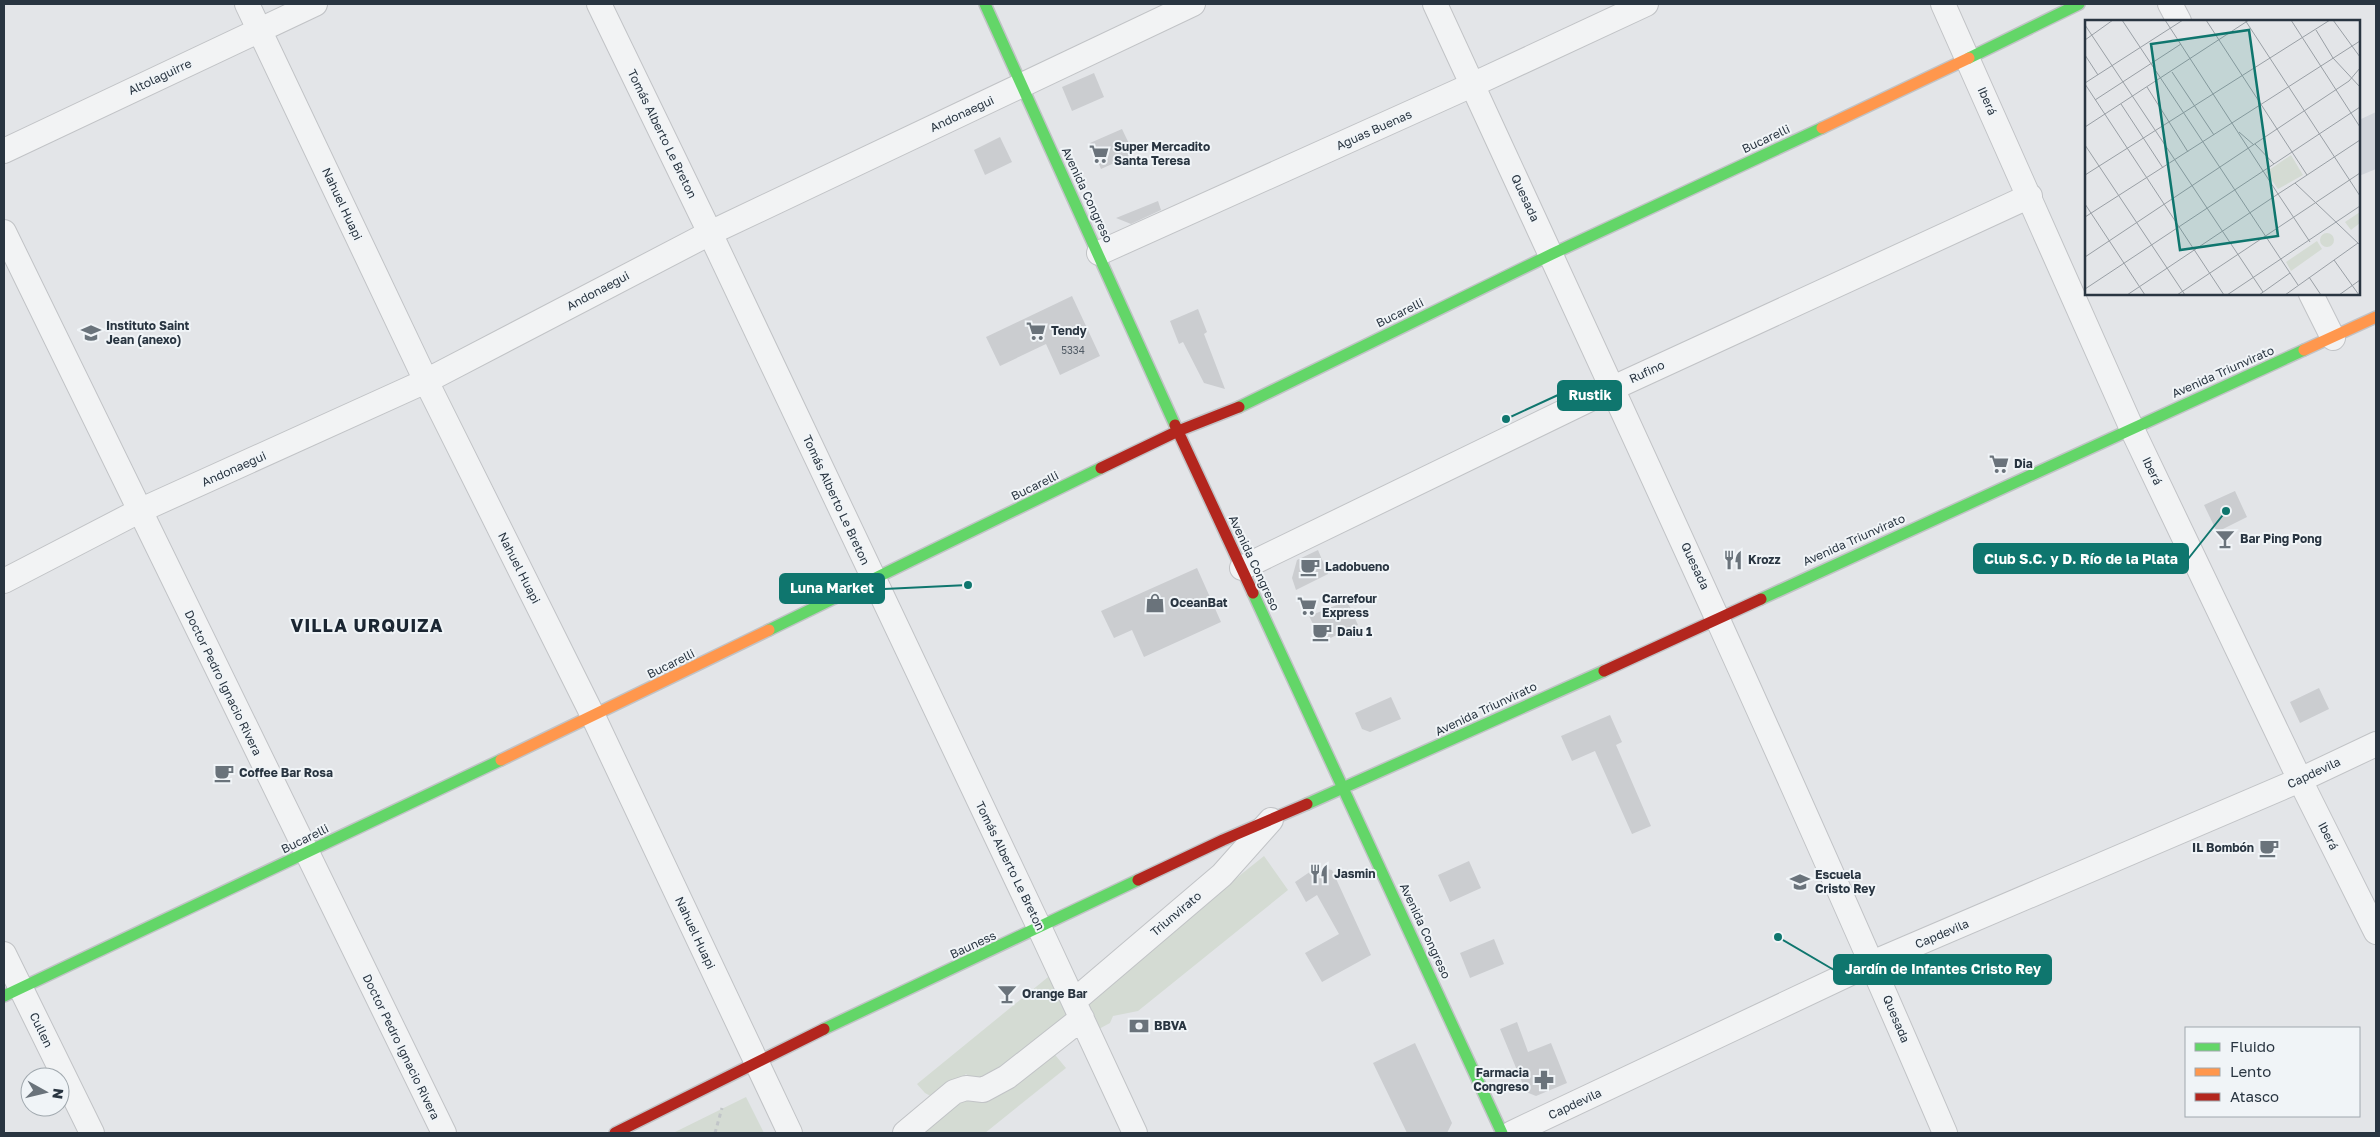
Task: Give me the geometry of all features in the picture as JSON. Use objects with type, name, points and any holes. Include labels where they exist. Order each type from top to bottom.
[{"type":"main road","name":"Avenida Congreso","points":[[985,4],[1178,431],[1502,1133]]},
{"type":"main road","name":"Bucarelli","points":[[12,992],[306,854],[593,716],[1178,431],[1221,416],[1552,254],[1968,59],[2078,4]]},
{"type":"main road","name":"Avenida Triunvirato","points":[[1344,788],[2376,317]]},
{"type":"main road","name":"Bauness","points":[[615,1133],[1223,840],[1344,788]]},
{"type":"street","name":"Nahuel Huapi","points":[[247,4],[426,381],[593,716],[790,1133]]},
{"type":"street","name":"Altolaguirre","points":[[4,151],[315,4]]},
{"type":"street","name":"Tomás Alberto Le Breton","points":[[599,4],[710,232],[1135,1133]]},
{"type":"street","name":"Andonaegui","points":[[4,581],[140,512],[426,381],[710,232],[1193,4]]},
{"type":"street","name":"Quesada","points":[[1435,4],[1718,617],[1945,1133]]},
{"type":"street","name":"Aguas Buenas","points":[[1099,253],[1472,86],[1646,4]]},
{"type":"street","name":"Iberá","points":[[1943,4],[2132,429],[2300,780],[2376,932]]},
{"type":"street","points":[[2170,4],[2178,20]]},
{"type":"street","name":"Rufino","points":[[1242,568],[1613,388],[2030,196]]},
{"type":"street","name":"Doctor Pedro Ignacio Rivera","points":[[4,232],[306,854],[444,1133]]},
{"type":"street","points":[[2312,295],[2333,338]]},
{"type":"street","name":"Capdevila","points":[[1512,1133],[1872,964],[2300,780],[2376,744]]},
{"type":"street","name":"Triunvirato","points":[[905,1133],[954,1092],[966,1088],[983,1090],[1007,1077],[1222,875],[1271,820]]},
{"type":"street","name":"Cullen","points":[[4,954],[12,992],[92,1133]]},
{"type":"shaded area","points":[[2376,112],[2376,169],[2360,176],[2360,120]]},
{"type":"shaded area","points":[[1264,856],[1288,890],[1138,1011],[1113,1016],[1110,1023],[1097,1030],[1087,1006],[1088,997]]},
{"type":"shaded area","points":[[1053,973],[1068,1013],[1063,1022],[978,1084],[966,1074],[936,1099],[925,1093],[917,1084]]},
{"type":"shaded area","points":[[1051,1050],[1066,1068],[985,1133],[919,1133],[958,1100],[976,1102],[999,1092]]},
{"type":"shaded area","points":[[746,1097],[764,1133],[673,1133]]},
{"type":"building","points":[[1094,73],[1104,97],[1072,111],[1062,87]]},
{"type":"building","points":[[1122,129],[1134,154],[1101,169],[1090,143]]},
{"type":"building","points":[[1000,137],[1012,162],[985,175],[974,150]]},
{"type":"building","points":[[1158,201],[1161,210],[1131,224],[1116,218]]},
{"type":"building","name":"Tendy","points":[[1072,296],[1100,356],[1060,375],[1046,344],[1000,366],[986,337]]},
{"type":"building","points":[[1198,309],[1207,332],[1204,334],[1225,389],[1204,383],[1183,342],[1179,344],[1170,321]]},
{"type":"building","points":[[2235,491],[2247,517],[2217,532],[2204,505]]},
{"type":"building","name":"Ladobueno","points":[[1318,550],[1328,574],[1296,590],[1292,578],[1297,560]]},
{"type":"building","points":[[1197,568],[1221,622],[1144,657],[1132,630],[1114,638],[1101,611]]},
{"type":"building","points":[[1347,601],[1358,625],[1322,642],[1309,616]]},
{"type":"building","points":[[2319,688],[2329,709],[2300,723],[2290,702]]},
{"type":"building","points":[[1391,697],[1401,719],[1370,732],[1362,729],[1355,713]]},
{"type":"building","points":[[1610,715],[1622,742],[1616,745],[1651,826],[1632,834],[1595,751],[1572,761],[1561,736]]},
{"type":"building","points":[[1469,861],[1481,888],[1450,902],[1438,875]]},
{"type":"building","points":[[1317,867],[1332,870],[1371,955],[1322,982],[1305,953],[1339,934],[1317,895],[1306,902],[1295,882]]},
{"type":"building","points":[[1494,939],[1504,964],[1470,978],[1460,953]]},
{"type":"building","points":[[1517,1022],[1528,1052],[1551,1043],[1567,1083],[1536,1096],[1526,1092],[1500,1029]]},
{"type":"building","points":[[1415,1043],[1452,1123],[1447,1133],[1407,1133],[1373,1063]]},
{"type":"traffic: fast","points":[[985,4],[1175,425]]},
{"type":"traffic: fast","points":[[1969,58],[2079,4]]},
{"type":"traffic: fast","points":[[1239,407],[1552,254],[1822,128]]},
{"type":"traffic: fast","points":[[1761,599],[2304,350]]},
{"type":"traffic: fast","points":[[769,630],[1101,468]]},
{"type":"traffic: fast","points":[[1253,593],[1502,1133]]},
{"type":"traffic: fast","points":[[1307,804],[1604,671]]},
{"type":"traffic: fast","points":[[4,996],[501,760]]},
{"type":"traffic: fast","points":[[824,1029],[1138,880]]},
{"type":"traffic: slow","points":[[1822,128],[1969,58]]},
{"type":"traffic: slow","points":[[2304,350],[2376,317]]},
{"type":"traffic: slow","points":[[501,760],[769,630]]},
{"type":"traffic: jam","points":[[1101,468],[1178,431],[1239,407]]},
{"type":"traffic: jam","points":[[1175,425],[1253,593]]},
{"type":"traffic: jam","points":[[1604,671],[1761,599]]},
{"type":"traffic: jam","points":[[1138,880],[1223,840],[1307,804]]},
{"type":"traffic: jam","points":[[615,1133],[824,1029]]},
{"type":"place","name":"Super Mercadito Santa Teresa","points":[[1099,154]]},
{"type":"place","name":"Tendy","points":[[1036,331]]},
{"type":"place","name":"Instituto Saint Jean (anexo)","points":[[91,333]]},
{"type":"place","name":"Rustik","points":[[1506,419]]},
{"type":"place","name":"Dia","points":[[1999,464]]},
{"type":"place","name":"Club S.C. y D. Río de la Plata","points":[[2226,511]]},
{"type":"place","name":"Bar Ping Pong","points":[[2225,539]]},
{"type":"place","name":"Krozz","points":[[1733,560]]},
{"type":"place","name":"Ladobueno","points":[[1310,567]]},
{"type":"place","name":"Luna Market","points":[[968,585]]},
{"type":"place","name":"OceanBat","points":[[1155,603]]},
{"type":"place","name":"Carrefour Express","points":[[1307,606]]},
{"type":"place","name":"Daiu 1","points":[[1322,632]]},
{"type":"place","name":"Coffee Bar Rosa","points":[[224,773]]},
{"type":"place","name":"IL Bombón","points":[[2269,848]]},
{"type":"place","name":"Jasmin","points":[[1319,874]]},
{"type":"place","name":"Escuela Cristo Rey","points":[[1800,882]]},
{"type":"place","name":"Jardín de Infantes Cristo Rey","points":[[1778,937]]},
{"type":"place","name":"Orange Bar","points":[[1007,994]]},
{"type":"place","name":"BBVA","points":[[1139,1026]]},
{"type":"place","name":"Farmacia Congreso","points":[[1544,1080]]},
{"type":"district","name":"VILLA URQUIZA","points":[[367,626]]}]
